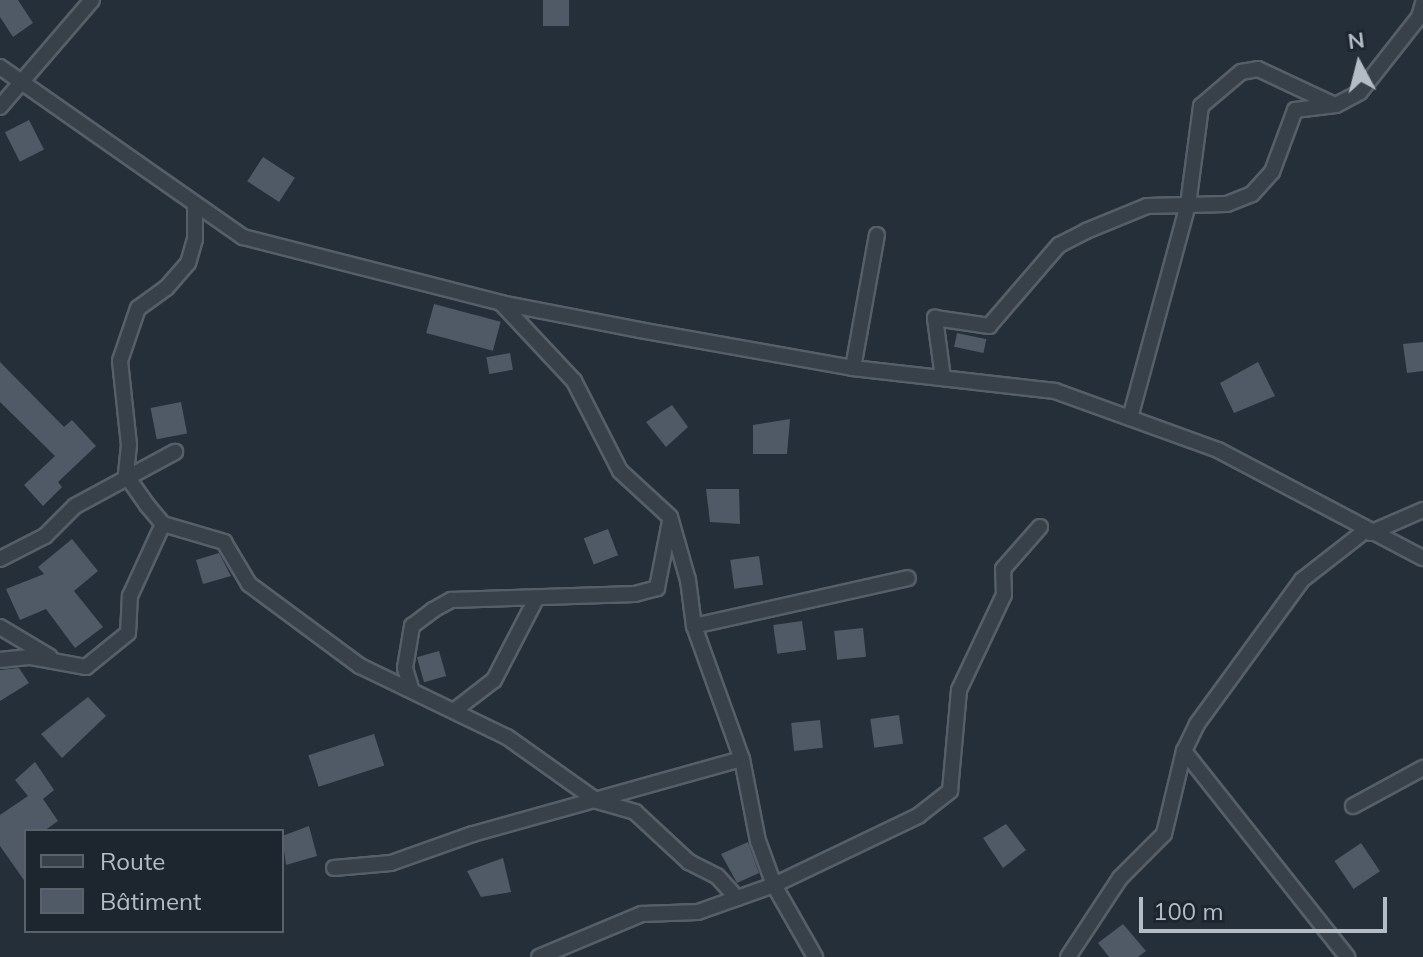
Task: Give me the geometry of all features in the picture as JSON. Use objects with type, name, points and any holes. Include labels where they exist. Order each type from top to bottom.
[{"type":"street","points":[[0,107],[18,81],[92,0]]},
{"type":"street","points":[[943,378],[935,318],[989,326],[1059,245],[1147,206],[1227,204],[1252,194],[1272,172],[1295,110],[1336,105],[1360,92],[1422,12]]},
{"type":"street","points":[[0,67],[243,237],[501,303],[853,368],[1055,391],[1218,450],[1367,532],[1423,558]]},
{"type":"street","points":[[1130,418],[1188,205],[1201,106],[1241,72],[1258,69],[1336,105]]},
{"type":"street","points":[[195,204],[195,239],[188,263],[166,288],[138,308],[126,332],[120,361],[129,445],[126,475],[163,524],[224,542],[249,584],[360,666],[507,737],[597,801],[635,812],[689,862],[717,876],[737,898]]},
{"type":"street","points":[[853,368],[877,235]]},
{"type":"street","points":[[501,303],[574,381],[620,471],[670,517],[688,580],[694,626],[742,759],[774,885],[815,957]]},
{"type":"street","points":[[534,309],[540,344]]},
{"type":"street","points":[[0,559],[45,536],[75,506],[126,475],[175,452]]},
{"type":"street","points":[[1068,957],[1120,878],[1164,834],[1184,751],[1197,724],[1302,580],[1367,532],[1423,510]]},
{"type":"street","points":[[411,688],[405,668],[412,626],[451,600],[635,594],[657,588],[664,571],[670,517]]},
{"type":"street","points":[[0,660],[31,657],[86,667],[128,633],[130,596],[163,524]]},
{"type":"street","points":[[539,957],[642,914],[698,912],[774,885],[918,816],[950,791],[959,690],[1004,595],[1003,569],[1040,527]]},
{"type":"street","points":[[694,626],[908,578]]},
{"type":"street","points":[[455,710],[494,680],[537,597]]},
{"type":"street","points":[[0,627],[60,664]]},
{"type":"street","points":[[1184,751],[1347,957]]},
{"type":"street","points":[[334,868],[391,863],[473,834],[742,759]]},
{"type":"street","points":[[1353,806],[1423,768]]},
{"type":"building","points":[[0,0],[18,0],[33,23],[13,37],[0,17]]},
{"type":"building","points":[[543,0],[569,0],[569,26],[543,26]]},
{"type":"building","points":[[29,120],[44,149],[20,162],[5,132]]},
{"type":"building","points":[[263,157],[295,178],[279,202],[247,181]]},
{"type":"building","points":[[434,304],[501,322],[493,351],[426,333]]},
{"type":"building","points":[[957,333],[986,339],[983,353],[954,347]]},
{"type":"building","points":[[1423,342],[1423,371],[1407,373],[1403,344]]},
{"type":"building","points":[[510,353],[513,370],[489,374],[486,357]]},
{"type":"building","points":[[0,362],[64,427],[72,420],[96,446],[58,482],[62,487],[43,506],[24,485],[55,456],[0,402]]},
{"type":"building","points":[[1258,362],[1275,396],[1234,413],[1220,383]]},
{"type":"building","points":[[181,402],[187,433],[157,439],[151,408]]},
{"type":"building","points":[[672,405],[688,427],[666,447],[646,422]]},
{"type":"building","points":[[790,419],[787,454],[753,454],[753,425]]},
{"type":"building","points":[[706,489],[739,489],[740,524],[710,522]]},
{"type":"building","points":[[608,529],[618,555],[594,564],[584,538]]},
{"type":"building","points":[[72,539],[98,571],[74,591],[103,627],[75,648],[46,609],[20,620],[6,589],[44,574],[38,567]]},
{"type":"building","points":[[219,553],[231,576],[203,584],[196,560]]},
{"type":"building","points":[[759,556],[763,585],[734,589],[730,560]]},
{"type":"building","points":[[802,621],[806,650],[777,654],[773,625]]},
{"type":"building","points":[[863,628],[866,657],[837,660],[834,631]]},
{"type":"building","points":[[439,651],[446,676],[424,682],[417,657]]},
{"type":"building","points":[[19,668],[29,683],[0,701],[0,670]]},
{"type":"building","points":[[88,697],[106,716],[62,758],[41,734]]},
{"type":"building","points":[[899,715],[903,744],[874,748],[870,719]]},
{"type":"building","points":[[820,720],[823,748],[794,751],[791,723]]},
{"type":"building","points":[[374,734],[384,765],[319,787],[308,755]]},
{"type":"building","points":[[35,762],[54,790],[43,799],[58,821],[47,829],[24,829],[24,880],[0,846],[0,815],[28,796],[15,780]]},
{"type":"building","points":[[1006,824],[1026,850],[1003,868],[983,838]]},
{"type":"building","points":[[309,826],[317,856],[286,865],[284,835]]},
{"type":"building","points":[[748,842],[759,873],[737,883],[721,854]]},
{"type":"building","points":[[1361,843],[1380,871],[1353,889],[1334,861]]},
{"type":"building","points":[[503,858],[511,892],[481,897],[467,871]]},
{"type":"building","points":[[1123,924],[1146,951],[1138,957],[1109,957],[1098,943]]}]
